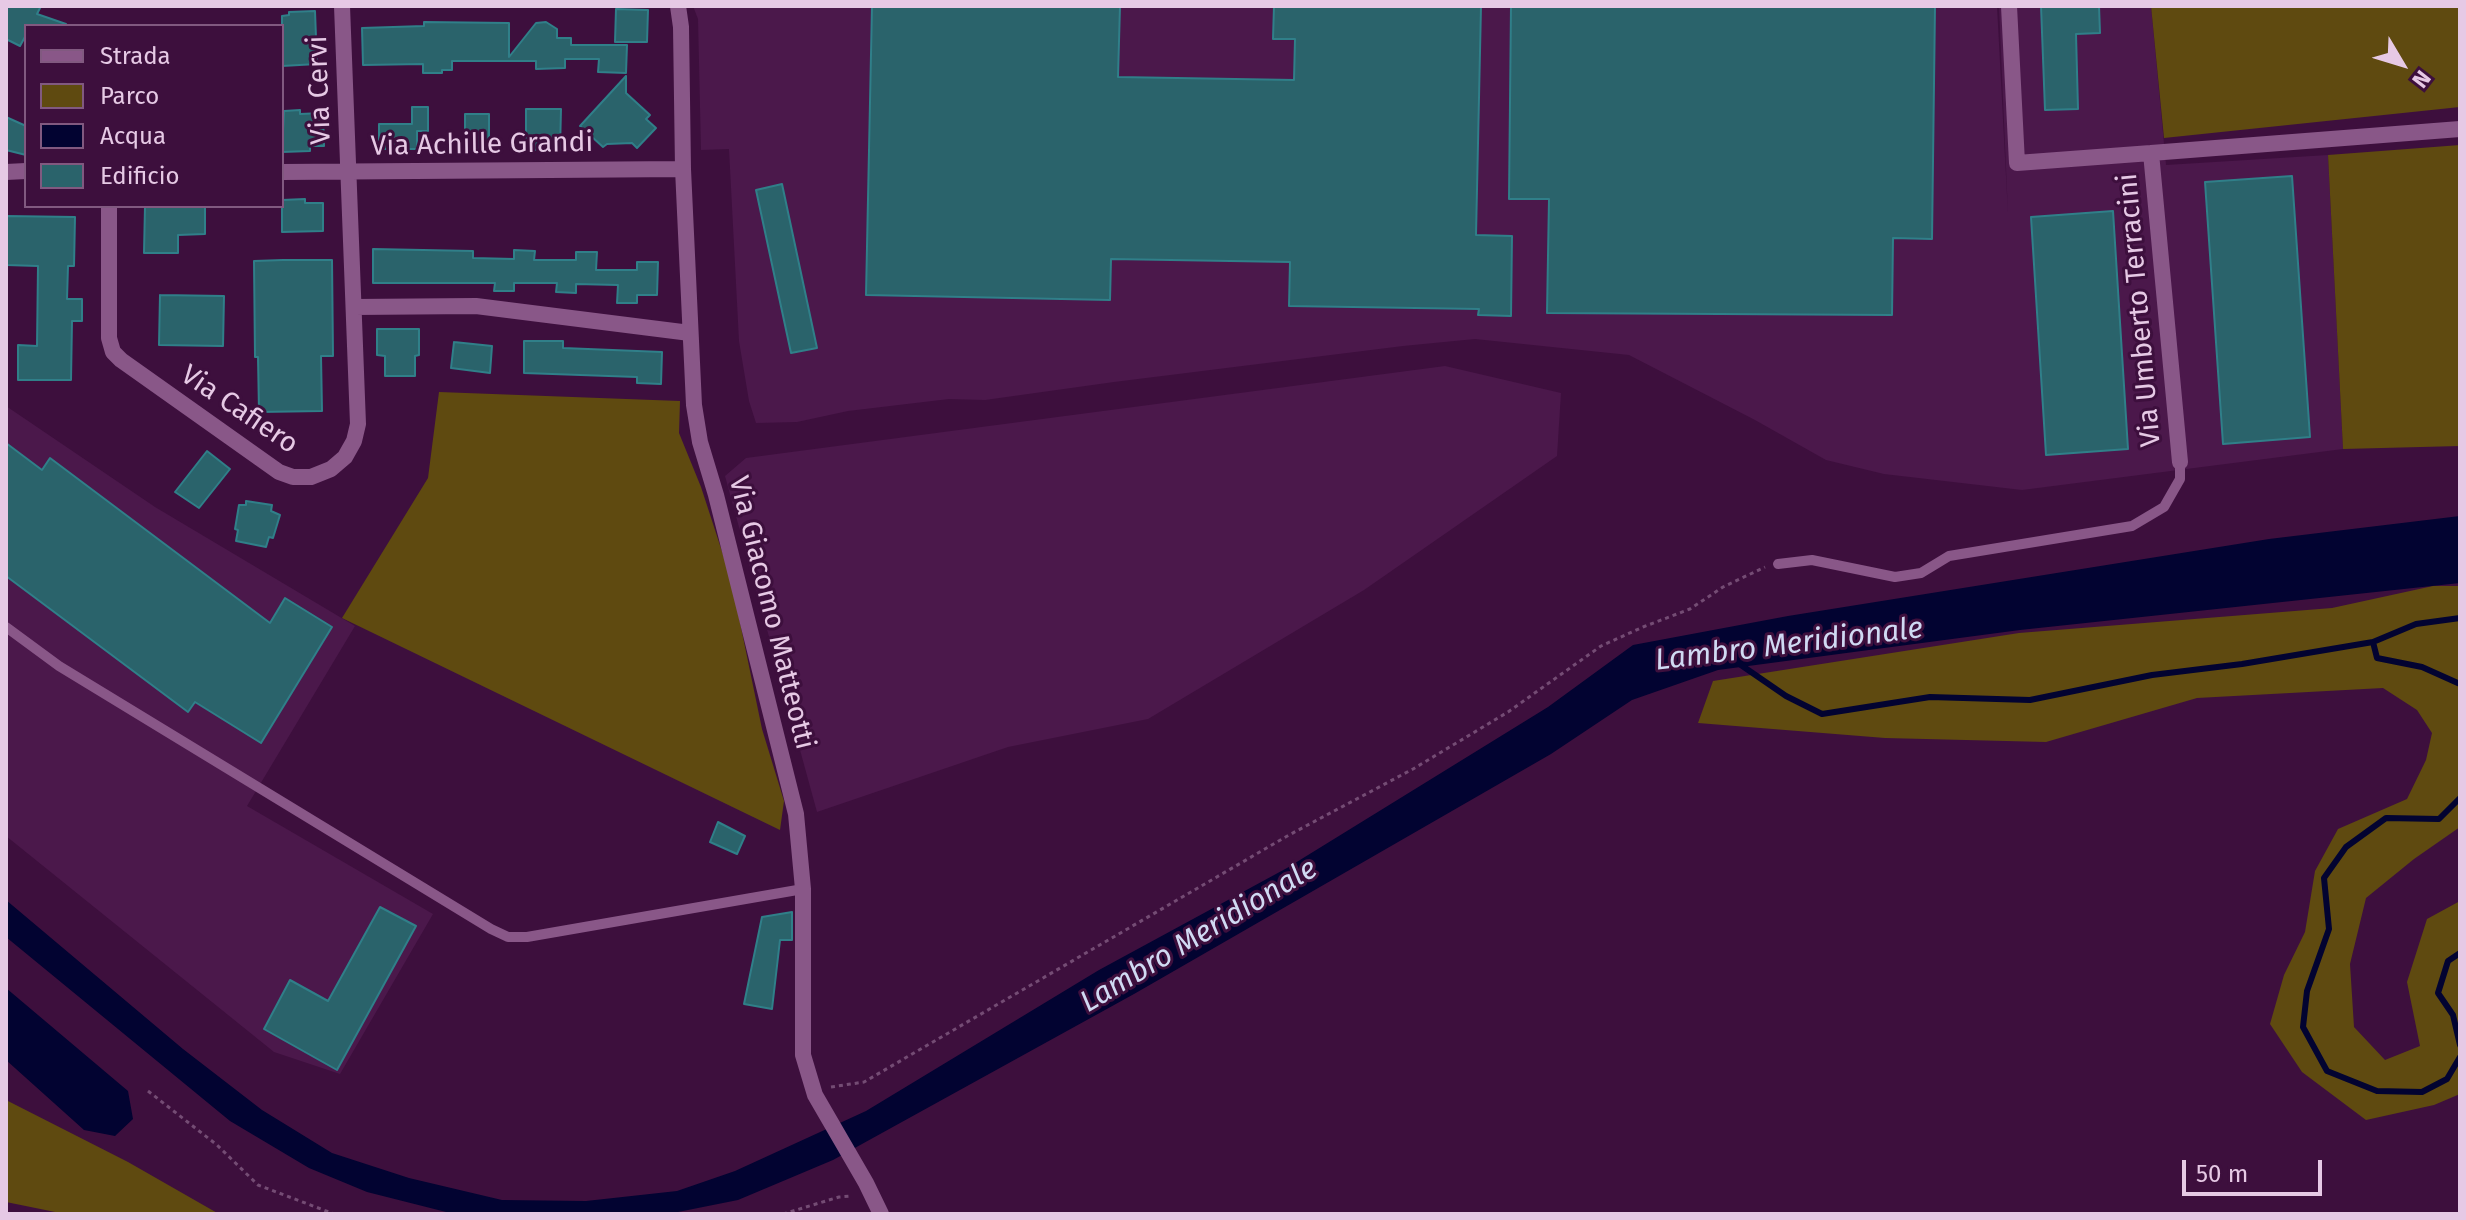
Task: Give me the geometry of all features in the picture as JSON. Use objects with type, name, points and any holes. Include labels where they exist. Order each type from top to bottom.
[{"type":"street","name":"Via Cervi","points":[[342,6],[349,172]]},
{"type":"street","name":"Via Giacomo Matteotti","points":[[678,6],[694,405],[700,442],[796,814],[803,889],[803,1055],[829,1123],[881,1214]]},
{"type":"street","name":"Via Umberto Terracini","points":[[2009,6],[2017,163],[2460,129]]},
{"type":"street","name":"Via Umberto Terracini","points":[[2151,153],[2180,462]]},
{"type":"street","name":"Via Achille Grandi","points":[[284,172],[683,169]]},
{"type":"street","name":"Via Cafiero","points":[[109,208],[109,338],[113,352],[279,472],[293,477],[311,477],[331,469],[345,457],[354,441],[358,424],[349,172]]},
{"type":"street","points":[[354,307],[476,306],[690,333]]},
{"type":"lane","points":[[1778,564],[1812,560],[1895,577],[1921,573],[1949,556],[2132,526],[2164,507],[2180,479],[2180,462]]},
{"type":"lane","points":[[6,627],[59,666],[508,937],[527,937],[803,889]]},
{"type":"path","points":[[812,1084],[834,1087],[864,1082],[1289,835],[1413,769],[1508,712],[1601,646],[1690,609],[1723,587],[1778,564]]},
{"type":"path","points":[[148,1091],[217,1145],[258,1185],[334,1214]]},
{"type":"path","points":[[783,1214],[839,1197],[872,1195]]},
{"type":"shaded area","points":[[693,6],[1997,6],[2008,214],[1999,6],[2151,6],[2166,165],[2328,155],[2343,449],[2022,490],[1884,474],[1826,460],[1629,355],[1475,339],[985,400],[949,399],[848,411],[797,422],[756,423],[739,341],[729,149],[701,150],[698,19]]},
{"type":"shaded area","points":[[1445,366],[1561,393],[1557,456],[1364,590],[1148,719],[1008,747],[817,812],[725,476],[746,458]]},
{"type":"shaded area","points":[[6,406],[155,507],[355,626],[247,806],[433,914],[340,1074],[274,1052],[6,836]]},
{"type":"green space","points":[[2151,6],[2460,6],[2460,107],[2164,138]]},
{"type":"green space","points":[[2460,145],[2460,446],[2343,449],[2328,155]]},
{"type":"green space","points":[[439,392],[680,401],[679,433],[701,487],[731,579],[762,729],[784,801],[780,830],[342,618],[428,478]]},
{"type":"green space","points":[[2433,586],[2460,586],[2460,827],[2366,898],[2350,964],[2354,1027],[2385,1060],[2420,1046],[2407,982],[2427,919],[2460,901],[2460,1094],[2434,1105],[2366,1120],[2302,1072],[2270,1024],[2284,975],[2305,932],[2315,871],[2338,829],[2407,799],[2426,760],[2432,733],[2417,710],[2383,688],[2197,698],[2046,742],[1885,738],[1698,723],[1713,681],[2019,633],[2332,608]]},
{"type":"green space","points":[[6,1100],[128,1162],[219,1214],[65,1214],[6,1202]]},
{"type":"water","name":"Lambro Meridionale","points":[[2460,516],[2460,583],[2020,630],[1718,670],[1632,700],[1551,754],[1134,994],[833,1160],[738,1200],[668,1214],[454,1214],[367,1192],[309,1168],[230,1121],[6,937],[6,900],[183,1049],[262,1110],[332,1153],[409,1178],[502,1200],[586,1201],[677,1191],[735,1171],[866,1111],[1099,970],[1287,868],[1548,707],[1633,645],[1788,616],[2269,539]]},
{"type":"water","points":[[6,988],[128,1091],[133,1119],[115,1136],[84,1130],[6,1060]]},
{"type":"building","points":[[6,6],[41,6],[37,14],[66,24],[24,24],[24,39],[20,46],[6,39]]},
{"type":"building","points":[[872,6],[1120,6],[1118,77],[1294,80],[1295,39],[1273,39],[1274,6],[1481,6],[1476,235],[1512,236],[1511,316],[1478,315],[1479,309],[1289,306],[1290,262],[1111,259],[1110,300],[866,295]]},
{"type":"building","points":[[1511,6],[1935,6],[1932,239],[1893,238],[1892,315],[1547,313],[1549,199],[1509,199]]},
{"type":"building","points":[[2041,6],[2099,6],[2100,33],[2076,34],[2078,109],[2045,110]]},
{"type":"building","points":[[616,9],[648,10],[647,42],[615,42]]},
{"type":"building","points":[[315,11],[317,64],[284,66],[282,16],[289,15],[289,12]]},
{"type":"building","points":[[424,22],[509,23],[509,57],[536,23],[546,22],[557,29],[557,38],[571,38],[571,45],[627,45],[626,73],[598,72],[599,59],[565,59],[565,68],[536,69],[536,61],[452,61],[452,70],[442,70],[442,73],[423,73],[423,64],[363,65],[362,28],[424,26]]},
{"type":"building","points":[[626,76],[626,93],[650,115],[646,119],[656,128],[637,148],[632,143],[607,144],[603,147],[580,126]]},
{"type":"building","points":[[412,107],[428,107],[428,131],[417,131],[417,149],[379,149],[379,124],[412,124]]},
{"type":"building","points":[[526,109],[561,109],[560,150],[526,150]]},
{"type":"building","points":[[284,111],[323,113],[324,146],[310,146],[310,151],[284,152]]},
{"type":"building","points":[[465,114],[489,114],[489,151],[465,151]]},
{"type":"building","points":[[6,117],[24,125],[24,154],[6,150]]},
{"type":"building","points":[[2292,176],[2310,437],[2223,444],[2205,182]]},
{"type":"building","points":[[782,184],[817,348],[791,353],[756,190]]},
{"type":"building","points":[[305,199],[305,203],[323,203],[323,231],[282,232],[284,200]]},
{"type":"building","points":[[145,208],[205,208],[205,234],[178,235],[178,253],[144,253]]},
{"type":"building","points":[[2113,211],[2128,449],[2046,455],[2031,217]]},
{"type":"building","points":[[6,216],[75,217],[74,266],[68,266],[67,299],[82,299],[82,321],[72,321],[71,380],[18,380],[18,345],[37,346],[38,266],[6,265]]},
{"type":"building","points":[[373,249],[473,251],[473,258],[514,259],[514,250],[535,251],[534,260],[576,260],[576,252],[597,252],[596,270],[637,270],[637,262],[658,262],[657,295],[637,295],[637,303],[617,303],[618,285],[576,284],[576,293],[556,292],[557,283],[514,283],[514,291],[494,291],[495,283],[373,283]]},
{"type":"building","points":[[332,260],[333,356],[321,356],[322,411],[259,412],[254,261]]},
{"type":"building","points":[[160,295],[224,296],[223,346],[159,345]]},
{"type":"building","points":[[377,329],[419,329],[415,376],[385,376],[385,356],[377,355]]},
{"type":"building","points":[[524,341],[563,341],[563,348],[662,352],[661,384],[637,383],[637,377],[524,373]]},
{"type":"building","points":[[454,342],[492,346],[490,373],[451,368]]},
{"type":"building","points":[[6,443],[42,470],[50,458],[270,623],[285,598],[332,627],[261,743],[195,702],[188,712],[6,576]]},
{"type":"building","points":[[207,451],[230,469],[199,508],[175,492]]},
{"type":"building","points":[[246,501],[272,505],[271,511],[280,515],[273,538],[269,537],[266,547],[236,541],[239,505],[246,505]]},
{"type":"building","points":[[718,822],[745,836],[737,854],[710,842]]},
{"type":"building","points":[[380,907],[416,926],[337,1070],[264,1029],[290,980],[328,1001]]},
{"type":"building","points":[[792,912],[792,940],[780,940],[772,1009],[744,1004],[762,917]]},
{"type":"waterway","name":"Lambro Meridionale","points":[[1738,663],[1786,696],[1822,714],[1930,697],[2030,700],[2152,675],[2242,664],[2373,642],[2416,624],[2460,618]]},
{"type":"waterway","points":[[2373,642],[2377,658],[2422,667],[2460,684]]},
{"type":"waterway","points":[[2460,798],[2439,819],[2386,818],[2346,847],[2324,878],[2329,929],[2307,991],[2303,1027],[2327,1071],[2377,1091],[2422,1092],[2447,1079],[2460,1057]]},
{"type":"waterway","points":[[2460,953],[2448,961],[2438,993],[2453,1015],[2460,1045]]}]
